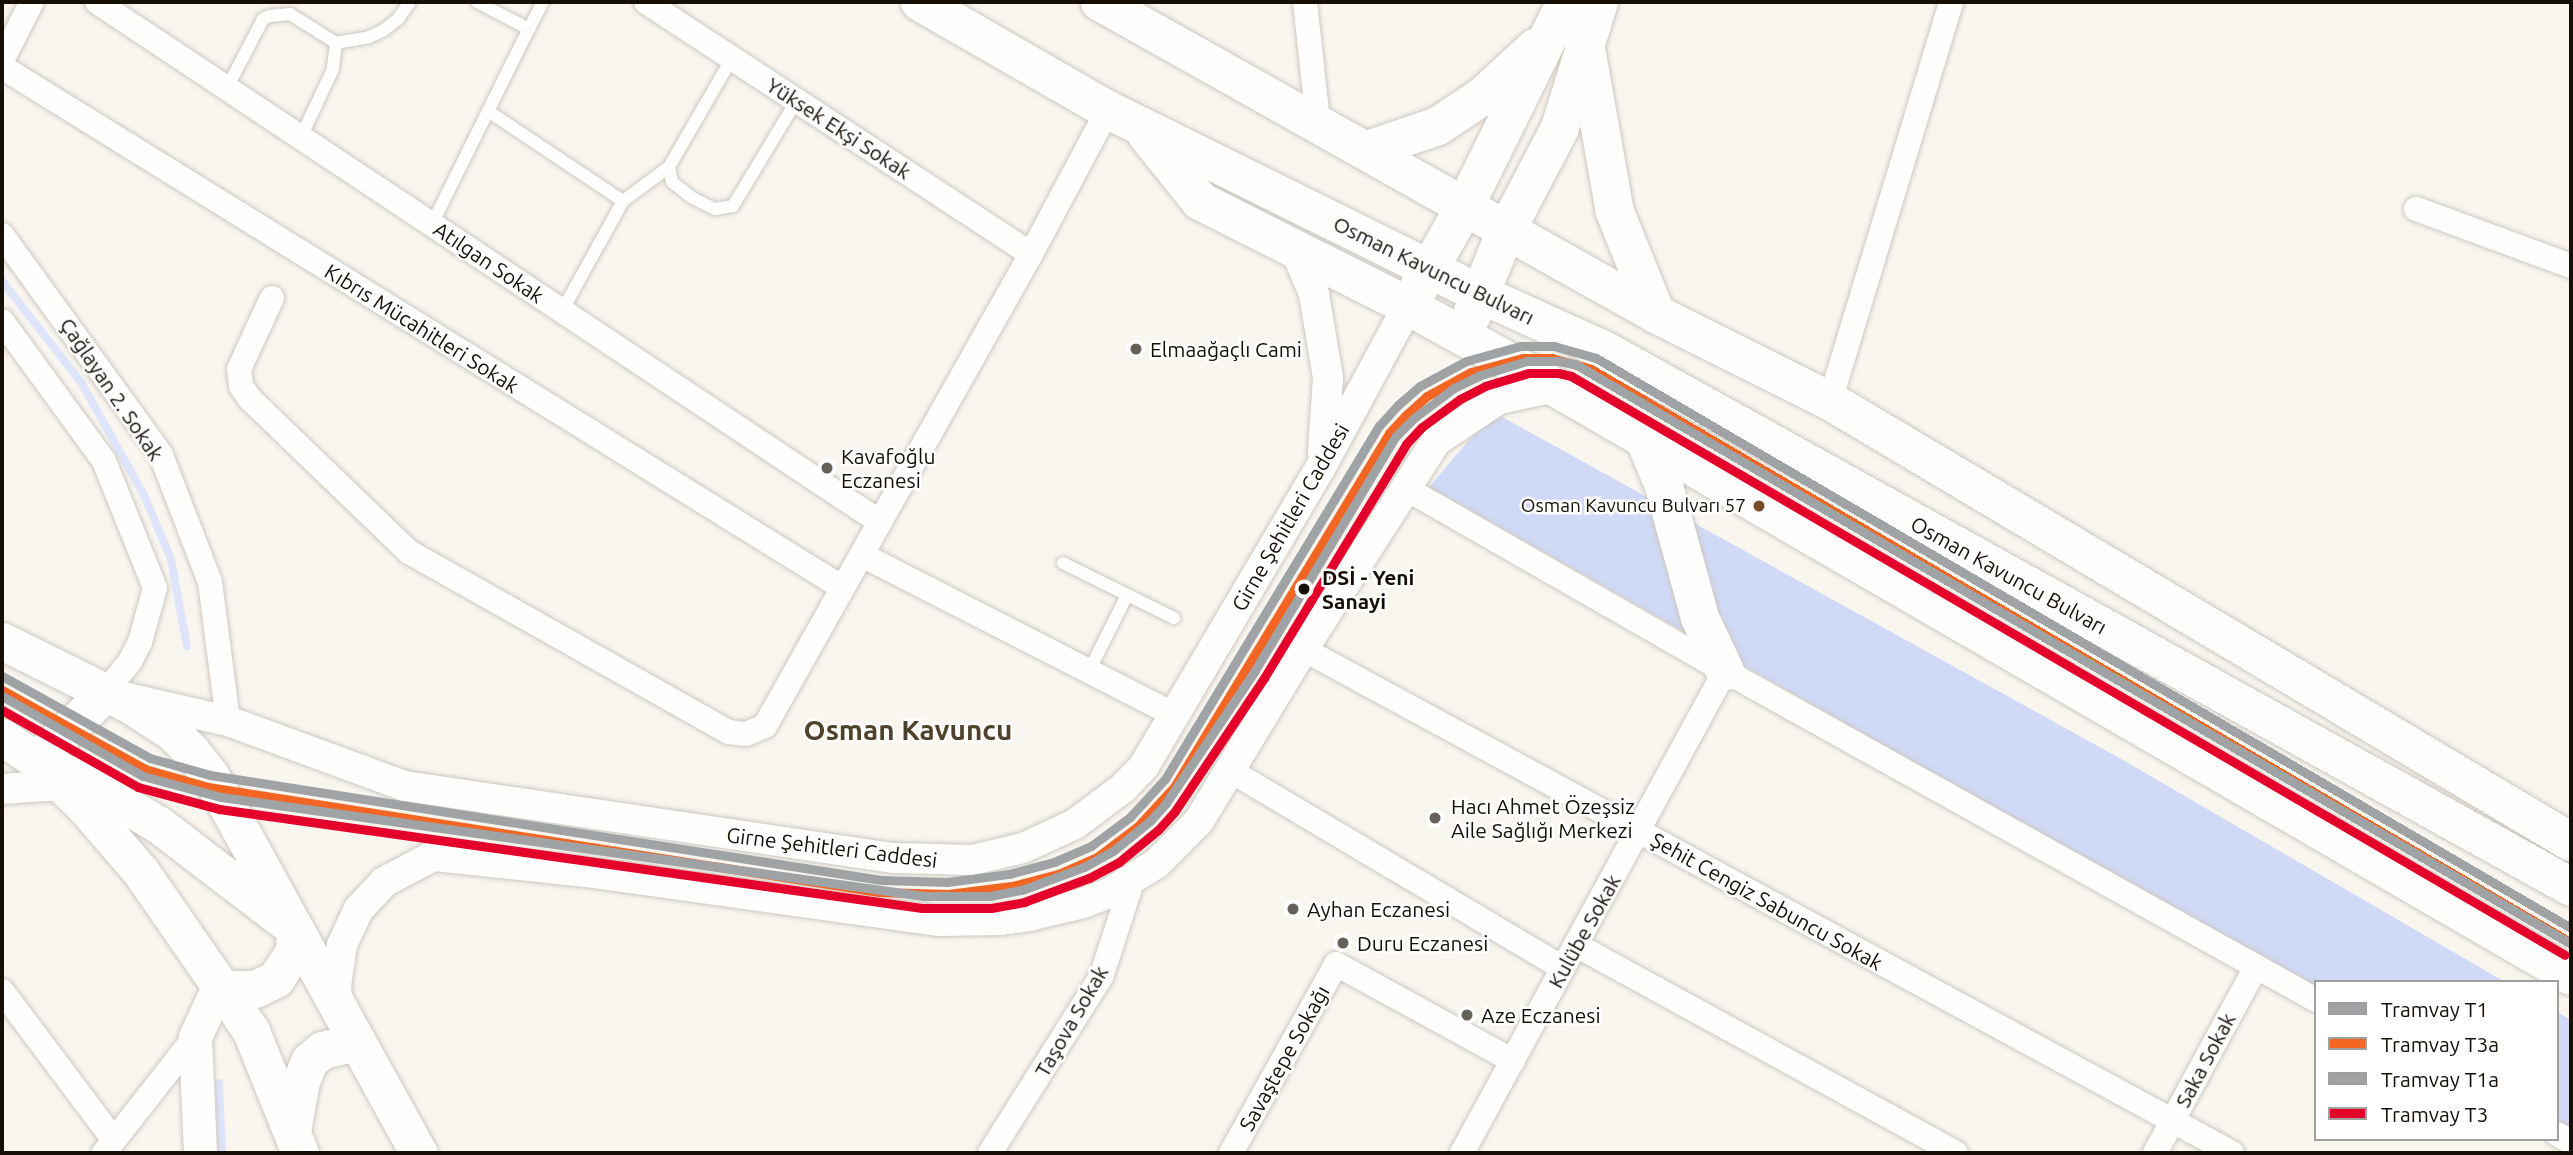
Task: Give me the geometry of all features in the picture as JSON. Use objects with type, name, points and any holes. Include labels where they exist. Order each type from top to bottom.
[{"type":"highway","name":"Osman Kavuncu Bulvarı","points":[[920,2],[1124,117],[1482,295],[1604,350],[2571,887]]},
{"type":"highway","points":[[1100,2],[1656,314],[1830,401],[2571,842]]},
{"type":"highway","points":[[1368,150],[1438,126],[1483,96],[1599,2]]},
{"type":"highway","points":[[1408,306],[1568,28]]},
{"type":"highway","points":[[1462,335],[1482,295],[1506,231],[1560,128],[1568,28]]},
{"type":"highway","points":[[1568,28],[1615,212],[1656,314]]},
{"type":"highway","points":[[1124,117],[1200,201],[1408,306],[1555,387],[2571,976]]},
{"type":"highway","points":[[1645,440],[1670,508],[1700,618],[1725,671]]},
{"type":"main road","points":[[2,641],[152,717],[191,751],[210,775],[419,1153]]},
{"type":"main road","points":[[33,768],[106,694]]},
{"type":"main road","points":[[2,737],[114,839],[141,872],[251,1031],[296,1142]]},
{"type":"main road","points":[[33,768],[91,784],[159,825],[295,929]]},
{"type":"main road","points":[[219,985],[230,989],[255,989],[276,979],[294,951],[295,929]]},
{"type":"main road","points":[[200,1153],[195,1037],[219,985]]},
{"type":"main road","points":[[296,1142],[300,1082],[309,1061],[323,1050],[356,1042]]},
{"type":"street","points":[[2,60],[32,2]]},
{"type":"street","name":"Atılgan Sokak","points":[[97,2],[880,522]]},
{"type":"street","name":"Yüksek Ekşi Sokak","points":[[646,2],[1031,254]]},
{"type":"street","points":[[1305,2],[1318,122]]},
{"type":"street","points":[[1830,401],[1951,2]]},
{"type":"street","name":"Kıbrıs Mücahitleri Sokak","points":[[2,68],[843,588]]},
{"type":"street","points":[[272,298],[239,369],[241,386],[250,399],[409,552],[729,732],[746,734],[765,726],[1031,254],[1124,117]]},
{"type":"street","points":[[2416,209],[2571,266]]},
{"type":"street","name":"Çağlayan 2. Sokak","points":[[2,235],[161,455],[210,582],[228,721]]},
{"type":"street","points":[[1296,251],[1314,294],[1328,378],[1322,465]]},
{"type":"street","name":"Girne Şehitleri Caddesi","points":[[106,694],[228,721],[405,786],[864,855],[947,862],[996,856],[1023,848],[1075,824],[1100,807],[1144,766],[1322,465],[1408,306]]},
{"type":"street","points":[[2,321],[104,461],[155,588],[140,642],[131,660],[106,694]]},
{"type":"street","points":[[338,1006],[336,986],[342,946],[359,909],[384,881],[416,862],[433,856],[586,872],[940,920],[1001,920],[1057,911],[1083,903],[1133,879],[1156,864],[1199,821],[1303,649],[1436,441],[1499,399],[1555,387]]},
{"type":"street","points":[[1405,488],[1725,671],[2314,999]]},
{"type":"street","points":[[862,555],[1173,714]]},
{"type":"street","name":"Şehit Cengiz Sabuncu Sokak","points":[[1303,649],[2232,1153]]},
{"type":"street","name":"Kulübe Sokak","points":[[1462,1153],[1725,671]]},
{"type":"street","points":[[2,789],[33,768]]},
{"type":"street","points":[[1231,771],[1563,968]]},
{"type":"street","name":"Taşova Sokak","points":[[990,1153],[1101,977],[1133,879]]},
{"type":"street","points":[[1576,946],[1956,1153]]},
{"type":"street","name":"Savaştepe Sokağı","points":[[1231,1153],[1336,964],[1513,1061]]},
{"type":"street","name":"Saka Sokak","points":[[2155,1153],[2256,967]]},
{"type":"street","points":[[2,991],[109,1147],[195,1037]]},
{"type":"lane","points":[[227,88],[263,19],[290,14],[336,43],[361,40],[384,30],[398,19],[410,2]]},
{"type":"lane","points":[[477,2],[529,29]]},
{"type":"lane","points":[[432,224],[543,2]]},
{"type":"lane","points":[[301,137],[333,69],[336,43]]},
{"type":"lane","points":[[562,311],[623,201],[670,167],[732,58]]},
{"type":"lane","points":[[670,167],[673,182],[691,197],[715,209],[728,209],[737,202],[797,100]]},
{"type":"lane","points":[[488,111],[623,201]]},
{"type":"lane","points":[[1063,563],[1174,618]]},
{"type":"lane","points":[[1089,671],[1127,595]]},
{"type":"shaded area","points":[[1493,412],[2123,760],[2502,980],[2314,980],[2314,990],[1429,487]]},
{"type":"shaded area","points":[[2559,1013],[2571,1020],[2571,1136],[2559,1129]]},
{"type":"waterway","points":[[2,281],[81,382],[144,495],[171,559],[187,647]]},
{"type":"waterway","points":[[219,1083],[222,1153]]},
{"type":"tram line","name":"T1","points":[[2,676],[150,758],[210,775],[881,880],[947,882],[1009,874],[1054,862],[1091,846],[1130,817],[1165,779],[1379,426],[1398,405],[1420,386],[1466,361],[1521,346],[1554,346],[1596,358],[2571,928]]},
{"type":"tram line","name":"T3a","points":[[2,690],[145,769],[208,787],[879,892],[948,894],[1012,886],[1058,874],[1097,857],[1138,826],[1174,787],[1389,433],[1407,414],[1427,396],[1471,372],[1523,358],[1552,358],[1591,369],[2565,939]]},
{"type":"tram line","name":"T1a","points":[[2,696],[143,776],[221,797],[924,896],[990,896],[1022,890],[1084,867],[1113,851],[1150,821],[1166,803],[1254,672],[1396,436],[1414,418],[1454,388],[1481,375],[1527,361],[1559,361],[1575,364],[2571,944]]},
{"type":"tram line","name":"T3","points":[[2,710],[138,787],[219,809],[922,908],[991,908],[1024,902],[1089,878],[1119,862],[1158,830],[1175,811],[1264,678],[1406,444],[1422,427],[1460,399],[1485,386],[1529,373],[1558,373],[1571,376],[2565,955]]},
{"type":"place","name":"Elmaağaçlı Cami","points":[[1136,349]]},
{"type":"place","name":"Kavafoğlu Eczanesi","points":[[827,468]]},
{"type":"place","name":"Osman Kavuncu Bulvarı 57","points":[[1759,506]]},
{"type":"place","name":"DSİ - Yeni Sanayi","points":[[1304,589]]},
{"type":"place","name":"Hacı Ahmet Özeşsiz Aile Sağlığı Merkezi","points":[[1435,818]]},
{"type":"place","name":"Ayhan Eczanesi","points":[[1293,909]]},
{"type":"place","name":"Duru Eczanesi","points":[[1343,943]]},
{"type":"place","name":"Aze Eczanesi","points":[[1467,1015]]},
{"type":"district","name":"Osman Kavuncu","points":[[908,730]]}]
